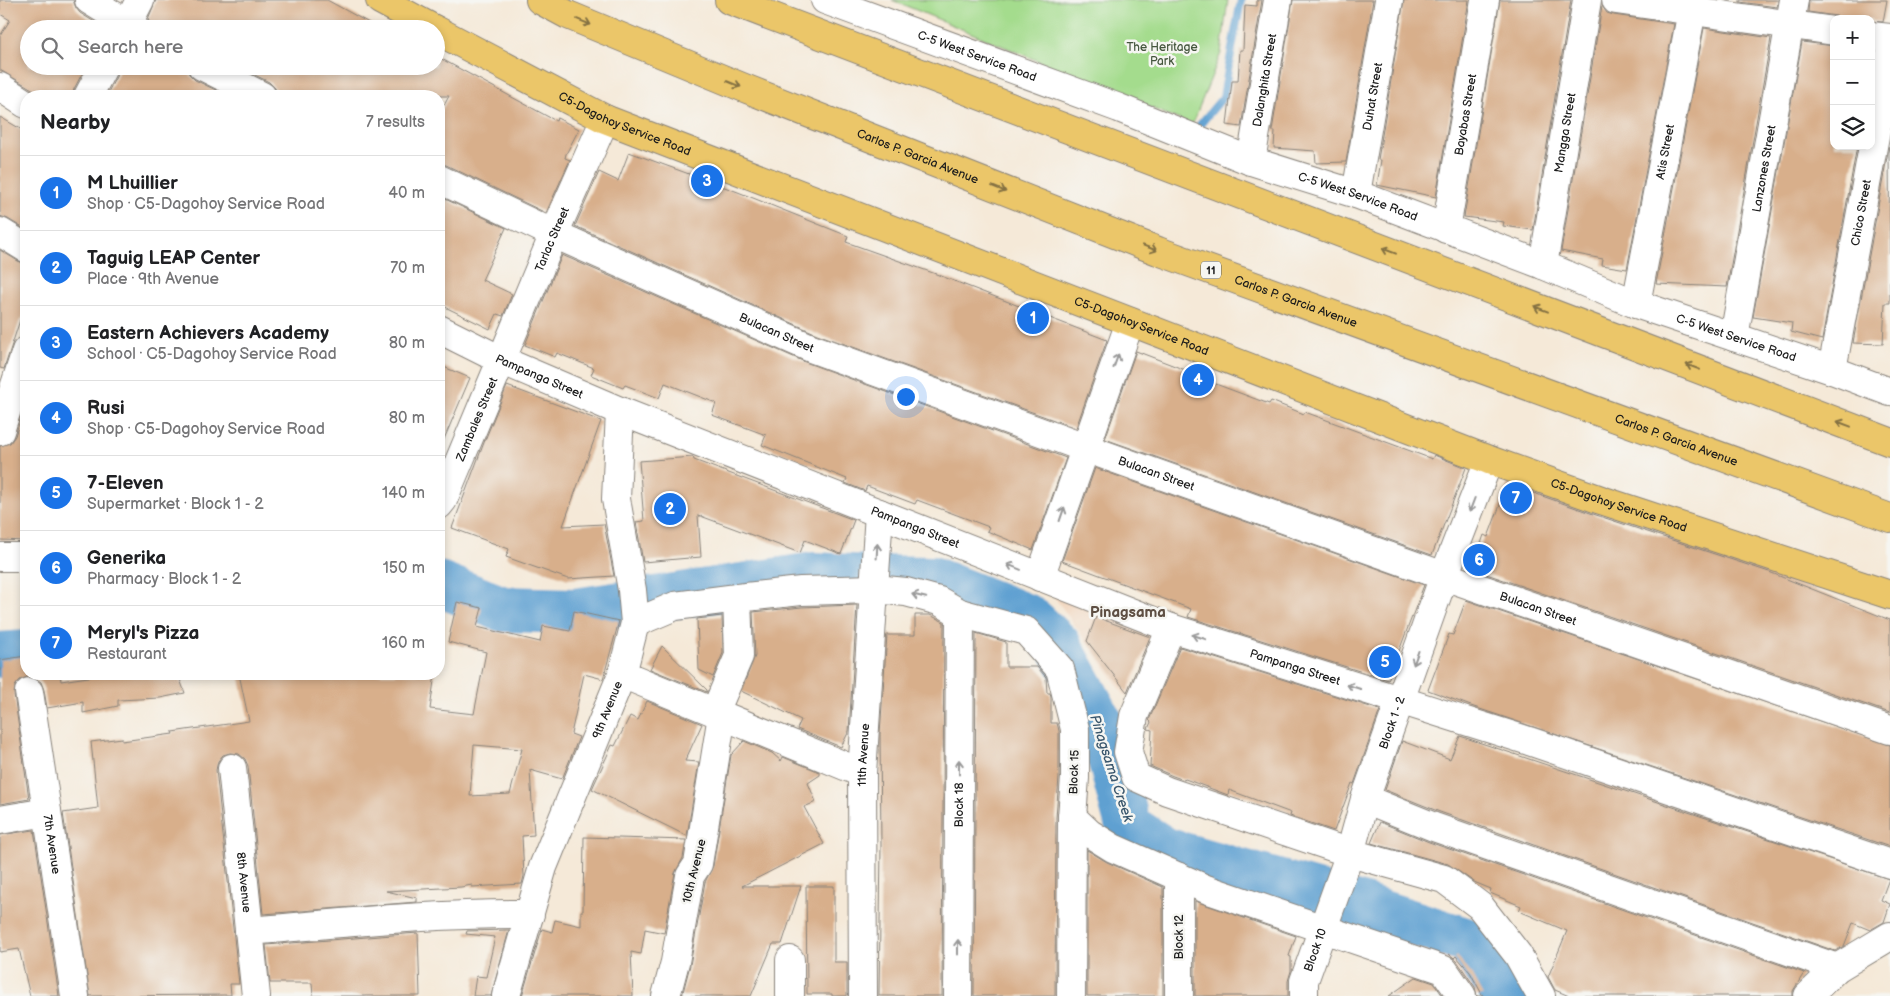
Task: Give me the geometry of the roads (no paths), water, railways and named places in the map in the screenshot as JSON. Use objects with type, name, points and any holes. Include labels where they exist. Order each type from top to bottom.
[{"type":"main road","name":"C5-Dagohoy Service Road","points":[[380,0],[418,20]]},
{"type":"main road","name":"Carlos P. Garcia Avenue","points":[[540,0],[568,16],[742,87],[1158,251],[1890,518]]},
{"type":"main road","points":[[728,0],[1890,442]]},
{"type":"main road","name":"C5-Dagohoy Service Road","points":[[445,34],[605,120],[1489,460],[1601,500],[1890,595]]},
{"type":"street","points":[[90,0],[119,20]]},
{"type":"street","points":[[132,20],[140,0]]},
{"type":"street","name":"C-5 West Service Road","points":[[825,0],[1119,108],[1251,160],[1356,194],[1544,265],[1636,304],[1832,370],[1890,392]]},
{"type":"street","name":"Dalanghita Street","points":[[1251,160],[1278,0]]},
{"type":"street","name":"Duhat Street","points":[[1356,194],[1388,0]]},
{"type":"street","name":"Bayabas Street","points":[[1446,229],[1485,0]]},
{"type":"street","name":"Mangga Street","points":[[1544,265],[1587,0]]},
{"type":"street","points":[[1616,0],[1792,12],[1830,29]]},
{"type":"street","name":"Atis Street","points":[[1636,304],[1693,5]]},
{"type":"street","name":"Lanzones Street","points":[[1734,337],[1792,12]]},
{"type":"street","points":[[1875,36],[1890,38]]},
{"type":"street","name":"Chico Street","points":[[1832,370],[1890,54]]},
{"type":"street","points":[[91,90],[99,75]]},
{"type":"street","points":[[220,75],[250,90]]},
{"type":"street","points":[[0,87],[20,100]]},
{"type":"street","name":"Tarlac Street","points":[[501,360],[605,120]]},
{"type":"street","name":"Bulacan Street","points":[[445,182],[554,234],[811,348],[1444,576],[1890,730]]},
{"type":"street","points":[[0,232],[20,244]]},
{"type":"street","points":[[1040,577],[1130,322]]},
{"type":"street","name":"Pampanga Street","points":[[445,333],[501,360],[620,412],[1170,628],[1529,741],[1890,864]]},
{"type":"street","name":"Zambales Street","points":[[445,495],[501,360]]},
{"type":"street","points":[[0,431],[20,369]]},
{"type":"street","name":"9th Avenue","points":[[506,996],[543,867],[622,674],[634,608],[616,499],[620,412]]},
{"type":"street","name":"Block 1 - 2","points":[[1327,916],[1347,861],[1365,799],[1444,576],[1489,460]]},
{"type":"street","name":"11th Avenue","points":[[863,996],[862,773],[879,513]]},
{"type":"street","points":[[0,557],[20,557]]},
{"type":"street","name":"Block 15","points":[[634,608],[675,606],[801,591],[875,589],[906,592],[940,601],[960,613],[1026,631],[1060,670],[1075,729],[1075,778],[1072,818],[1072,996]]},
{"type":"street","name":"10th Avenue","points":[[666,996],[675,962],[690,876],[698,864],[719,713],[739,656],[737,598]]},
{"type":"street","name":"Block 18","points":[[958,996],[960,613]]},
{"type":"street","points":[[1170,628],[1134,716],[1128,752],[1136,777],[1166,791],[1347,861],[1444,879],[1480,906],[1518,955],[1541,996]]},
{"type":"street","points":[[622,674],[862,773]]},
{"type":"street","name":"7th Avenue","points":[[29,692],[75,996]]},
{"type":"street","name":"8th Avenue","points":[[232,768],[256,996]]},
{"type":"street","points":[[1365,799],[1434,827],[1837,968]]},
{"type":"street","points":[[0,820],[46,812]]},
{"type":"street","points":[[1072,818],[1113,848],[1206,890],[1327,916],[1444,970],[1462,996]]},
{"type":"street","name":"Block 12","points":[[1179,878],[1179,996]]},
{"type":"street","points":[[249,931],[500,913],[530,914]]},
{"type":"street","name":"Block 10","points":[[1304,996],[1304,981],[1327,916]]},
{"type":"street","points":[[1808,996],[1837,968],[1890,936]]},
{"type":"street","points":[[790,960],[790,996]]},
{"type":"waterway","points":[[1193,133],[1223,97],[1241,0]]},
{"type":"waterway","points":[[445,586],[503,609],[575,611],[814,575],[870,578]]},
{"type":"waterway","name":"Pinagsama Creek","points":[[876,578],[932,579],[1030,618],[1058,644],[1100,721],[1128,826],[1165,850],[1351,903],[1468,941],[1506,996]]},
{"type":"waterway","points":[[0,655],[20,653]]},
{"type":"place","name":"Eastern Achievers Academy","points":[[707,181]]},
{"type":"place","name":"M Lhuillier","points":[[1033,318]]},
{"type":"place","name":"Rusi","points":[[1198,380]]},
{"type":"place","name":"Meryl's Pizza","points":[[1516,498]]},
{"type":"place","name":"Taguig LEAP Center","points":[[670,509]]},
{"type":"place","name":"Generika","points":[[1479,560]]},
{"type":"place","name":"7-Eleven","points":[[1385,662]]},
{"type":"district","name":"Pinagsama","points":[[1128,612]]},
{"type":"park label","name":"The Heritage Park","points":[[1162,54]]}]
